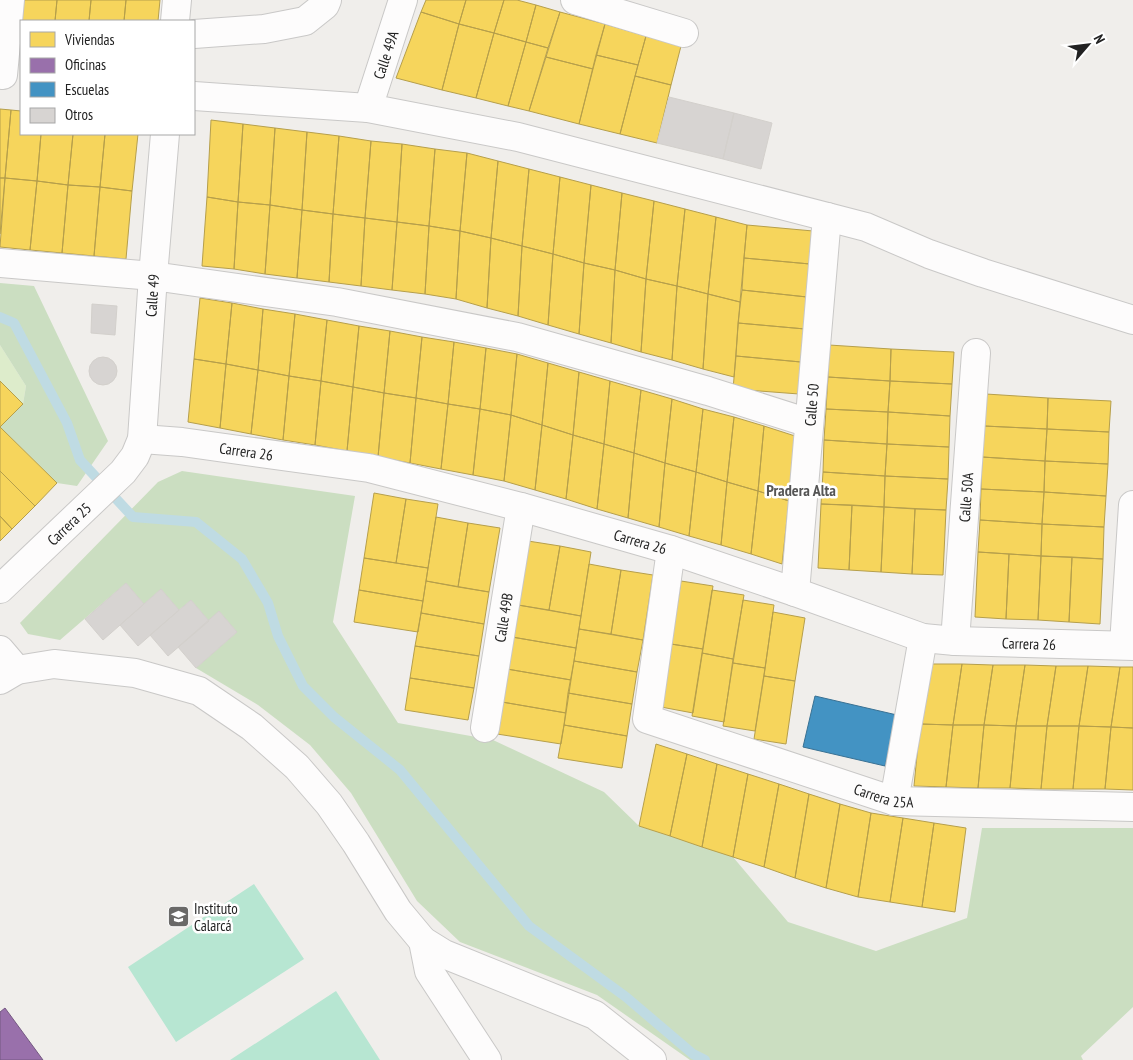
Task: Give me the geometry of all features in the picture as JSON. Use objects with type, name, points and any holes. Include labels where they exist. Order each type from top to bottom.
[{"type":"street","points":[[8,75],[10,0]]},
{"type":"street","points":[[175,20],[177,0]]},
{"type":"street","points":[[195,34],[264,29],[304,21],[325,5],[327,0]]},
{"type":"street","name":"Calle 49A","points":[[368,108],[403,0]]},
{"type":"street","points":[[576,0],[684,33]]},
{"type":"street","points":[[195,96],[368,108],[518,137],[866,227],[929,254],[982,273],[1133,320]]},
{"type":"street","name":"Calle 49","points":[[133,456],[153,276],[165,135]]},
{"type":"street","name":"Calle 50","points":[[795,592],[827,218]]},
{"type":"street","points":[[0,263],[153,276],[336,302],[517,337],[708,391],[809,423]]},
{"type":"street","name":"Calle 50A","points":[[955,642],[976,353]]},
{"type":"street","name":"Carrera 26","points":[[133,456],[182,442],[369,468],[521,507],[671,550],[923,638],[955,642],[1129,646]]},
{"type":"street","name":"Carrera 25","points":[[0,589],[82,512],[133,456]]},
{"type":"street","points":[[1129,646],[1133,505]]},
{"type":"street","name":"Calle 49B","points":[[485,728],[521,507]]},
{"type":"street","name":"Carrera 25A","points":[[671,550],[647,719],[894,801],[1133,807]]},
{"type":"street","points":[[894,801],[923,638]]},
{"type":"street","points":[[6,667],[54,664],[135,673],[199,691],[252,726],[297,767],[329,804],[356,843],[398,911],[422,941],[444,954],[595,1015],[652,1060]]},
{"type":"street","points":[[422,941],[429,971],[487,1060]]},
{"type":"green space","points":[[0,283],[34,286],[108,441],[77,486],[57,483],[0,427],[23,404],[26,386],[0,345]]},
{"type":"green space","points":[[0,345],[26,386],[23,404],[0,381]]},
{"type":"green space","points":[[182,471],[355,496],[333,622],[398,723],[493,740],[604,792],[639,826],[733,857],[788,922],[876,951],[967,918],[982,828],[1133,828],[1133,1007],[1081,1056],[1083,1060],[690,1060],[597,995],[460,942],[417,901],[351,793],[310,745],[258,705],[196,668],[237,632],[219,611],[209,621],[191,600],[179,610],[161,589],[144,604],[126,583],[60,640],[28,634],[20,623],[158,482]]},
{"type":"green space","points":[[254,884],[304,959],[176,1042],[128,967]]},
{"type":"green space","points":[[336,991],[380,1060],[230,1060]]},
{"type":"building: Viviendas","points":[[23,0],[57,0],[55,20],[21,20]]},
{"type":"building: Viviendas","points":[[57,0],[91,0],[89,20],[55,20]]},
{"type":"building: Viviendas","points":[[91,0],[126,0],[124,20],[89,20]]},
{"type":"building: Viviendas","points":[[126,0],[160,0],[158,20],[124,20]]},
{"type":"building: Viviendas","points":[[426,0],[466,0],[459,24],[421,12]]},
{"type":"building: Viviendas","points":[[466,0],[504,0],[494,33],[459,24]]},
{"type":"building: Viviendas","points":[[504,0],[517,0],[536,5],[526,42],[494,33]]},
{"type":"building: Viviendas","points":[[536,5],[560,12],[548,48],[526,42]]},
{"type":"building: Viviendas","points":[[421,12],[459,24],[442,90],[396,78]]},
{"type":"building: Viviendas","points":[[560,12],[605,24],[593,69],[546,57]]},
{"type":"building: Viviendas","points":[[459,24],[494,33],[476,98],[442,90]]},
{"type":"building: Viviendas","points":[[605,24],[646,36],[638,65],[596,55]]},
{"type":"building: Viviendas","points":[[494,33],[526,42],[508,106],[476,98]]},
{"type":"building: Viviendas","points":[[646,36],[681,46],[671,85],[635,76]]},
{"type":"building: Viviendas","points":[[526,42],[548,48],[529,111],[508,106]]},
{"type":"building: Viviendas","points":[[596,55],[638,65],[620,134],[579,124]]},
{"type":"building: Viviendas","points":[[546,57],[593,69],[579,124],[529,111]]},
{"type":"building: Viviendas","points":[[635,76],[671,85],[657,143],[620,134]]},
{"type":"building: Viviendas","points":[[0,109],[11,110],[5,178],[0,178]]},
{"type":"building: Viviendas","points":[[11,110],[20,111],[20,135],[41,135],[37,181],[5,178]]},
{"type":"building: Viviendas","points":[[211,120],[243,124],[238,202],[207,197]]},
{"type":"building: Viviendas","points":[[243,124],[275,128],[270,205],[238,202]]},
{"type":"building: Viviendas","points":[[275,128],[307,132],[302,210],[270,205]]},
{"type":"building: Viviendas","points":[[307,132],[339,136],[333,214],[302,210]]},
{"type":"building: Viviendas","points":[[41,135],[73,135],[68,185],[37,181]]},
{"type":"building: Viviendas","points":[[73,135],[105,135],[100,187],[68,185]]},
{"type":"building: Viviendas","points":[[105,135],[138,135],[132,191],[100,187]]},
{"type":"building: Viviendas","points":[[339,136],[371,141],[365,218],[333,214]]},
{"type":"building: Viviendas","points":[[371,141],[402,144],[397,222],[365,218]]},
{"type":"building: Viviendas","points":[[402,144],[435,149],[429,226],[397,222]]},
{"type":"building: Viviendas","points":[[435,149],[467,153],[460,231],[429,226]]},
{"type":"building: Viviendas","points":[[467,153],[498,161],[491,238],[460,231]]},
{"type":"building: Viviendas","points":[[498,161],[529,169],[522,246],[491,238]]},
{"type":"building: Viviendas","points":[[529,169],[560,177],[553,254],[522,246]]},
{"type":"building: Viviendas","points":[[560,177],[591,185],[584,263],[553,254]]},
{"type":"building: Viviendas","points":[[0,178],[5,178],[0,234]]},
{"type":"building: Viviendas","points":[[5,178],[37,181],[30,250],[0,247]]},
{"type":"building: Viviendas","points":[[37,181],[68,185],[62,253],[30,250]]},
{"type":"building: Viviendas","points":[[68,185],[100,187],[94,256],[62,253]]},
{"type":"building: Viviendas","points":[[591,185],[622,193],[615,270],[584,263]]},
{"type":"building: Viviendas","points":[[100,187],[132,191],[126,259],[94,256]]},
{"type":"building: Viviendas","points":[[622,193],[654,201],[646,279],[615,270]]},
{"type":"building: Viviendas","points":[[207,197],[238,202],[234,269],[202,266]]},
{"type":"building: Viviendas","points":[[654,201],[685,209],[677,286],[646,279]]},
{"type":"building: Viviendas","points":[[238,202],[270,205],[265,274],[234,269]]},
{"type":"building: Viviendas","points":[[270,205],[302,210],[297,278],[265,274]]},
{"type":"building: Viviendas","points":[[685,209],[716,217],[708,294],[677,286]]},
{"type":"building: Viviendas","points":[[302,210],[333,214],[329,282],[297,278]]},
{"type":"building: Viviendas","points":[[333,214],[365,218],[361,286],[329,282]]},
{"type":"building: Viviendas","points":[[716,217],[747,225],[740,302],[708,294]]},
{"type":"building: Viviendas","points":[[365,218],[397,222],[392,290],[361,286]]},
{"type":"building: Viviendas","points":[[397,222],[429,226],[425,294],[392,290]]},
{"type":"building: Viviendas","points":[[747,225],[813,231],[810,264],[744,258]]},
{"type":"building: Viviendas","points":[[429,226],[460,231],[456,299],[425,294]]},
{"type":"building: Viviendas","points":[[460,231],[491,238],[487,308],[456,299]]},
{"type":"building: Viviendas","points":[[491,238],[522,246],[518,316],[487,308]]},
{"type":"building: Viviendas","points":[[522,246],[553,254],[548,325],[518,316]]},
{"type":"building: Viviendas","points":[[553,254],[584,263],[579,334],[548,325]]},
{"type":"building: Viviendas","points":[[744,258],[810,264],[807,297],[742,290]]},
{"type":"building: Viviendas","points":[[584,263],[615,270],[611,343],[579,334]]},
{"type":"building: Viviendas","points":[[615,270],[646,279],[641,352],[611,343]]},
{"type":"building: Viviendas","points":[[646,279],[677,286],[672,360],[641,352]]},
{"type":"building: Viviendas","points":[[677,286],[708,294],[703,369],[672,360]]},
{"type":"building: Viviendas","points":[[742,290],[807,297],[805,329],[738,323]]},
{"type":"building: Viviendas","points":[[708,294],[740,302],[734,377],[703,369]]},
{"type":"building: Viviendas","points":[[200,298],[232,303],[226,364],[194,359]]},
{"type":"building: Viviendas","points":[[232,303],[263,309],[258,370],[226,364]]},
{"type":"building: Viviendas","points":[[263,309],[295,314],[289,376],[258,370]]},
{"type":"building: Viviendas","points":[[295,314],[327,320],[321,381],[289,376]]},
{"type":"building: Viviendas","points":[[327,320],[359,326],[353,387],[321,381]]},
{"type":"building: Viviendas","points":[[738,323],[805,329],[801,362],[736,356]]},
{"type":"building: Viviendas","points":[[359,326],[390,331],[384,393],[353,387]]},
{"type":"building: Viviendas","points":[[390,331],[422,337],[416,398],[384,393]]},
{"type":"building: Viviendas","points":[[422,337],[454,342],[448,404],[416,398]]},
{"type":"building: Viviendas","points":[[454,342],[486,348],[480,409],[448,404]]},
{"type":"building: Viviendas","points":[[829,345],[891,349],[890,381],[828,377]]},
{"type":"building: Viviendas","points":[[486,348],[517,354],[511,415],[480,409]]},
{"type":"building: Viviendas","points":[[891,349],[954,352],[952,384],[890,381]]},
{"type":"building: Viviendas","points":[[517,354],[548,363],[542,425],[511,415]]},
{"type":"building: Viviendas","points":[[736,356],[801,362],[799,394],[733,389]]},
{"type":"building: Viviendas","points":[[194,359],[226,364],[220,428],[188,422]]},
{"type":"building: Viviendas","points":[[548,363],[579,372],[573,435],[542,425]]},
{"type":"building: Viviendas","points":[[226,364],[258,370],[251,434],[220,428]]},
{"type":"building: Viviendas","points":[[258,370],[289,376],[283,440],[251,434]]},
{"type":"building: Viviendas","points":[[579,372],[610,381],[604,444],[573,435]]},
{"type":"building: Viviendas","points":[[289,376],[321,381],[315,445],[283,440]]},
{"type":"building: Viviendas","points":[[828,377],[890,381],[888,412],[826,409]]},
{"type":"building: Viviendas","points":[[0,381],[23,404],[0,427]]},
{"type":"building: Viviendas","points":[[321,381],[353,387],[347,451],[315,445]]},
{"type":"building: Viviendas","points":[[610,381],[641,390],[634,453],[604,444]]},
{"type":"building: Viviendas","points":[[890,381],[952,384],[950,416],[888,412]]},
{"type":"building: Viviendas","points":[[353,387],[384,393],[378,457],[347,451]]},
{"type":"building: Viviendas","points":[[641,390],[672,399],[665,463],[634,453]]},
{"type":"building: Viviendas","points":[[384,393],[416,398],[410,463],[378,457]]},
{"type":"building: Viviendas","points":[[986,394],[1048,398],[1047,429],[984,426]]},
{"type":"building: Viviendas","points":[[416,398],[448,404],[441,469],[410,463]]},
{"type":"building: Viviendas","points":[[1048,398],[1111,401],[1109,432],[1047,429]]},
{"type":"building: Viviendas","points":[[672,399],[703,409],[696,472],[665,463]]},
{"type":"building: Viviendas","points":[[448,404],[480,409],[473,475],[441,469]]},
{"type":"building: Viviendas","points":[[480,409],[511,415],[504,481],[473,475]]},
{"type":"building: Viviendas","points":[[703,409],[734,417],[727,482],[696,472]]},
{"type":"building: Viviendas","points":[[826,409],[888,412],[887,444],[824,440]]},
{"type":"building: Viviendas","points":[[888,412],[950,416],[949,447],[887,444]]},
{"type":"building: Viviendas","points":[[511,415],[542,425],[535,490],[504,481]]},
{"type":"building: Viviendas","points":[[734,417],[764,426],[758,491],[727,482]]},
{"type":"building: Viviendas","points":[[542,425],[573,435],[566,499],[535,490]]},
{"type":"building: Viviendas","points":[[764,426],[795,436],[789,501],[758,491]]},
{"type":"building: Viviendas","points":[[984,426],[1047,429],[1045,461],[982,457]]},
{"type":"building: Viviendas","points":[[0,427],[57,483],[35,506],[0,471]]},
{"type":"building: Viviendas","points":[[1047,429],[1109,432],[1108,464],[1045,461]]},
{"type":"building: Viviendas","points":[[573,435],[604,444],[597,509],[566,499]]},
{"type":"building: Viviendas","points":[[824,440],[887,444],[885,476],[823,472]]},
{"type":"building: Viviendas","points":[[604,444],[634,453],[628,518],[597,509]]},
{"type":"building: Viviendas","points":[[887,444],[949,447],[948,479],[885,476]]},
{"type":"building: Viviendas","points":[[634,453],[665,463],[659,527],[628,518]]},
{"type":"building: Viviendas","points":[[982,457],[1045,461],[1044,492],[981,489]]},
{"type":"building: Viviendas","points":[[1045,461],[1108,464],[1106,496],[1044,492]]},
{"type":"building: Viviendas","points":[[665,463],[696,472],[689,536],[659,527]]},
{"type":"building: Viviendas","points":[[0,471],[35,506],[12,529],[0,516]]},
{"type":"building: Viviendas","points":[[696,472],[727,482],[721,545],[689,536]]},
{"type":"building: Viviendas","points":[[823,472],[885,476],[884,507],[821,504]]},
{"type":"building: Viviendas","points":[[885,476],[948,479],[946,510],[884,507]]},
{"type":"building: Viviendas","points":[[727,482],[758,491],[751,554],[721,545]]},
{"type":"building: Viviendas","points":[[981,489],[1044,492],[1042,524],[980,520]]},
{"type":"building: Viviendas","points":[[758,491],[789,501],[782,564],[751,554]]},
{"type":"building: Viviendas","points":[[1044,492],[1106,496],[1104,527],[1042,524]]},
{"type":"building: Viviendas","points":[[374,493],[406,499],[396,563],[364,558]]},
{"type":"building: Viviendas","points":[[406,499],[438,504],[428,568],[396,563]]},
{"type":"building: Viviendas","points":[[821,504],[852,505],[849,570],[818,568]]},
{"type":"building: Viviendas","points":[[852,505],[884,507],[881,572],[849,570]]},
{"type":"building: Viviendas","points":[[884,507],[915,509],[912,574],[881,572]]},
{"type":"building: Viviendas","points":[[915,509],[946,510],[943,575],[912,574]]},
{"type":"building: Viviendas","points":[[0,516],[12,529],[0,541]]},
{"type":"building: Viviendas","points":[[436,517],[468,523],[458,587],[426,581]]},
{"type":"building: Viviendas","points":[[980,520],[1042,524],[1041,556],[978,552]]},
{"type":"building: Viviendas","points":[[468,523],[500,528],[489,592],[458,587]]},
{"type":"building: Viviendas","points":[[1042,524],[1104,527],[1103,559],[1041,556]]},
{"type":"building: Viviendas","points":[[528,541],[560,546],[549,610],[518,605]]},
{"type":"building: Viviendas","points":[[560,546],[591,552],[581,616],[549,610]]},
{"type":"building: Viviendas","points":[[978,552],[1009,554],[1006,619],[975,617]]},
{"type":"building: Viviendas","points":[[1009,554],[1041,556],[1038,620],[1006,619]]},
{"type":"building: Viviendas","points":[[1041,556],[1072,557],[1069,622],[1038,620]]},
{"type":"building: Viviendas","points":[[1072,557],[1103,559],[1100,624],[1069,622]]},
{"type":"building: Viviendas","points":[[364,558],[428,568],[423,601],[359,590]]},
{"type":"building: Viviendas","points":[[589,564],[621,570],[611,634],[579,629]]},
{"type":"building: Viviendas","points":[[621,570],[653,575],[643,640],[611,634]]},
{"type":"building: Viviendas","points":[[426,581],[489,592],[484,624],[421,613]]},
{"type":"building: Viviendas","points":[[681,581],[713,586],[703,649],[671,644]]},
{"type":"building: Viviendas","points":[[359,590],[423,601],[418,632],[354,622]]},
{"type":"building: Viviendas","points":[[712,590],[744,595],[733,659],[702,653]]},
{"type":"building: Viviendas","points":[[743,600],[774,605],[765,668],[733,663]]},
{"type":"building: Viviendas","points":[[518,605],[581,616],[576,648],[512,637]]},
{"type":"building: Viviendas","points":[[773,612],[805,618],[795,681],[764,676]]},
{"type":"building: Viviendas","points":[[421,613],[484,624],[479,656],[415,646]]},
{"type":"building: Viviendas","points":[[579,629],[643,640],[637,672],[574,661]]},
{"type":"building: Viviendas","points":[[512,637],[576,648],[571,680],[507,669]]},
{"type":"building: Viviendas","points":[[671,644],[703,649],[693,713],[661,707]]},
{"type":"building: Viviendas","points":[[415,646],[479,656],[474,688],[410,678]]},
{"type":"building: Viviendas","points":[[702,653],[733,659],[724,722],[692,716]]},
{"type":"building: Viviendas","points":[[574,661],[637,672],[632,704],[568,693]]},
{"type":"building: Viviendas","points":[[733,663],[765,668],[755,731],[723,726]]},
{"type":"building: Viviendas","points":[[930,664],[962,664],[953,725],[920,724]]},
{"type":"building: Viviendas","points":[[962,664],[993,665],[984,725],[953,725]]},
{"type":"building: Viviendas","points":[[993,665],[1025,665],[1016,726],[984,725]]},
{"type":"building: Viviendas","points":[[1025,665],[1056,666],[1047,726],[1016,726]]},
{"type":"building: Viviendas","points":[[1056,666],[1088,666],[1079,726],[1047,726]]},
{"type":"building: Viviendas","points":[[1088,666],[1120,667],[1111,727],[1079,726]]},
{"type":"building: Viviendas","points":[[1120,667],[1133,667],[1133,728],[1111,727]]},
{"type":"building: Viviendas","points":[[507,669],[571,680],[566,713],[502,702]]},
{"type":"building: Viviendas","points":[[764,676],[795,681],[786,744],[754,739]]},
{"type":"building: Viviendas","points":[[410,678],[474,688],[468,720],[405,710]]},
{"type":"building: Viviendas","points":[[568,693],[632,704],[627,736],[564,725]]},
{"type":"building: Viviendas","points":[[502,702],[566,713],[561,744],[497,734]]},
{"type":"building: Viviendas","points":[[920,724],[953,725],[946,787],[914,786]]},
{"type":"building: Viviendas","points":[[564,725],[627,736],[622,768],[558,758]]},
{"type":"building: Viviendas","points":[[953,725],[984,725],[978,788],[946,787]]},
{"type":"building: Viviendas","points":[[984,725],[1016,726],[1010,788],[978,788]]},
{"type":"building: Viviendas","points":[[1016,726],[1047,726],[1041,789],[1010,788]]},
{"type":"building: Viviendas","points":[[1047,726],[1079,726],[1073,789],[1041,789]]},
{"type":"building: Viviendas","points":[[1079,726],[1111,727],[1105,789],[1073,789]]},
{"type":"building: Viviendas","points":[[1111,727],[1133,728],[1133,790],[1105,789]]},
{"type":"building: Viviendas","points":[[656,744],[687,754],[670,836],[639,826]]},
{"type":"building: Viviendas","points":[[687,754],[717,764],[702,847],[670,836]]},
{"type":"building: Viviendas","points":[[717,764],[748,774],[733,857],[702,847]]},
{"type":"building: Viviendas","points":[[748,774],[779,784],[764,867],[733,857]]},
{"type":"building: Viviendas","points":[[779,784],[809,794],[795,878],[764,867]]},
{"type":"building: Viviendas","points":[[809,794],[840,804],[826,888],[795,878]]},
{"type":"building: Viviendas","points":[[840,804],[871,813],[858,897],[826,888]]},
{"type":"building: Viviendas","points":[[871,813],[903,818],[890,902],[858,897]]},
{"type":"building: Viviendas","points":[[903,818],[934,823],[922,907],[890,902]]},
{"type":"building: Viviendas","points":[[934,823],[966,828],[955,912],[922,907]]},
{"type":"building: Oficinas","points":[[5,1008],[43,1060],[0,1060],[0,1012]]},
{"type":"building: Escuelas","points":[[815,696],[897,715],[885,766],[803,747]]},
{"type":"building: Otros","points":[[669,97],[734,113],[723,159],[657,143]]},
{"type":"building: Otros","points":[[734,113],[772,123],[761,169],[723,159]]},
{"type":"building: Otros","points":[[92,304],[117,306],[115,335],[91,333]]},
{"type":"building: Otros","points":[[103,357],[113,361],[117,371],[113,381],[103,385],[93,381],[89,371],[93,361]]},
{"type":"building: Otros","points":[[126,583],[144,604],[103,640],[85,619]]},
{"type":"building: Otros","points":[[161,589],[179,610],[138,646],[120,625]]},
{"type":"building: Otros","points":[[191,600],[209,621],[168,656],[150,635]]},
{"type":"building: Otros","points":[[219,611],[237,632],[196,668],[178,647]]},
{"type":"waterway","points":[[0,317],[14,323],[67,423],[80,460],[133,517],[196,522],[242,559],[268,603],[278,636],[303,686],[334,717],[400,770],[529,926],[626,997],[693,1054],[705,1060]]},
{"type":"place","name":"Instituto Calarcá","points":[[178,917]]},
{"type":"district","name":"Pradera Alta","points":[[801,490]]}]
